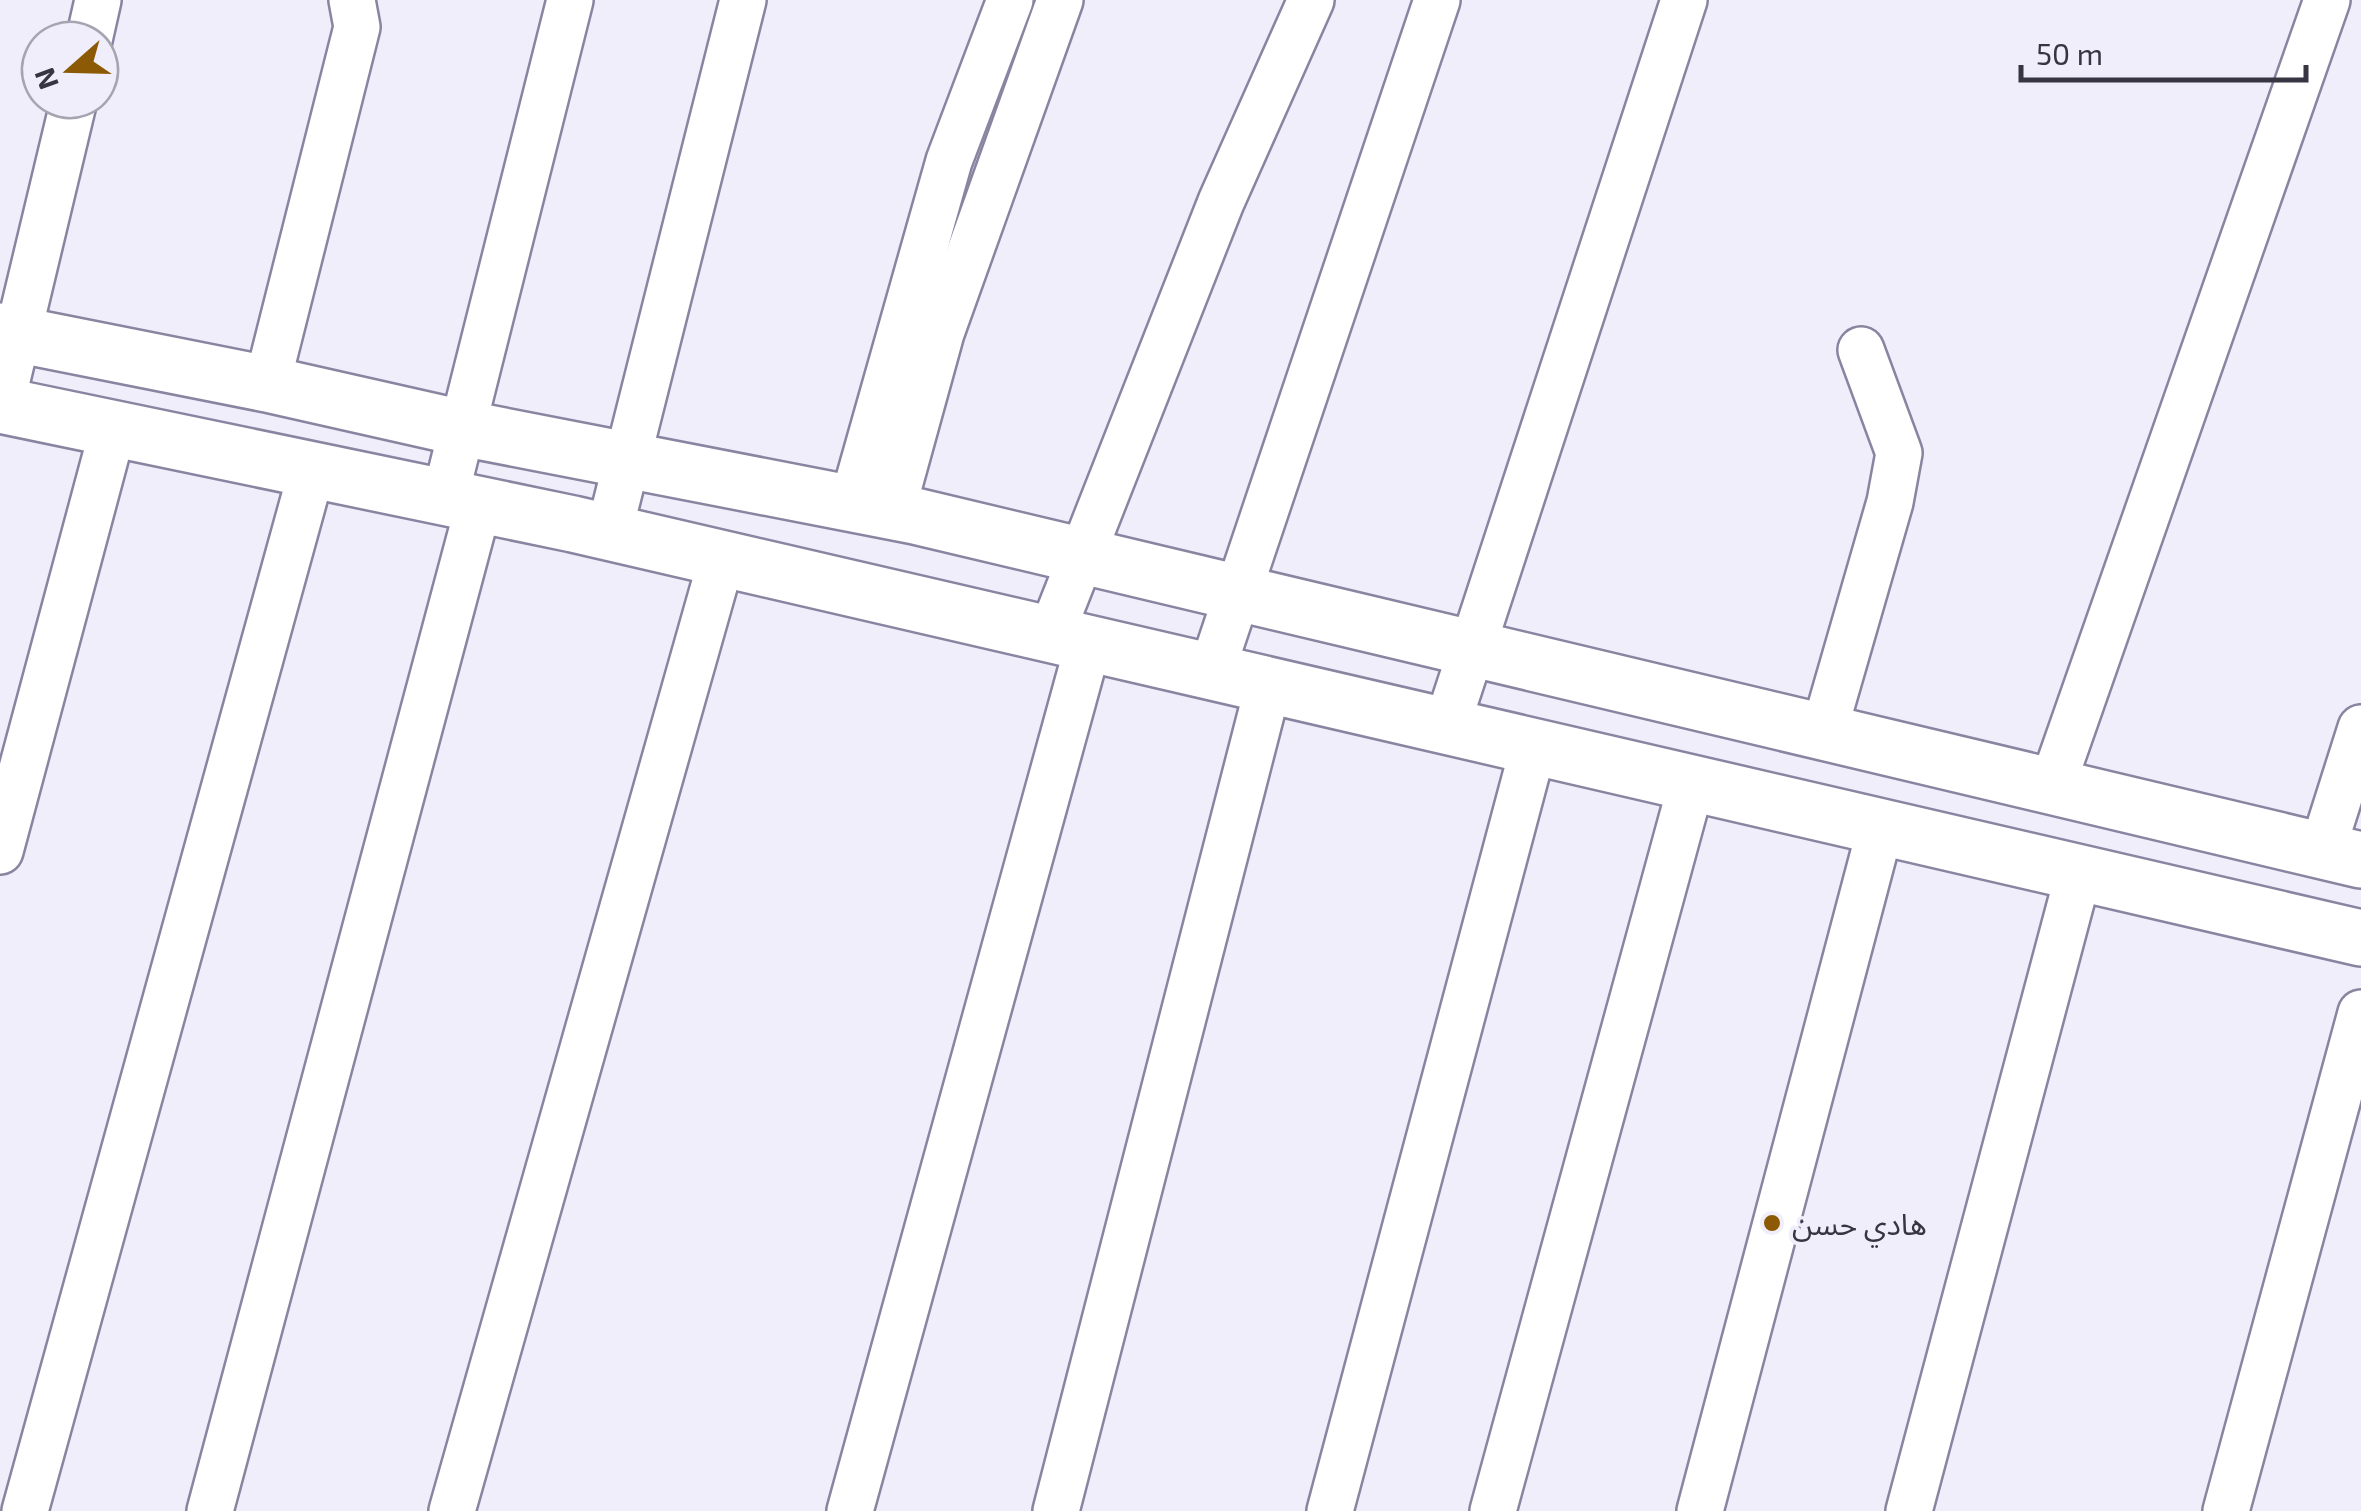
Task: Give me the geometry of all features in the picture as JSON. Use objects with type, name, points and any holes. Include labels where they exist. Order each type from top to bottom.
[{"type":"street","points":[[267,384],[358,27],[352,0]]},
{"type":"street","points":[[210,1511],[462,501],[462,428],[570,0]]},
{"type":"street","points":[[609,532],[742,0]]},
{"type":"street","points":[[872,508],[949,160],[1010,0]]},
{"type":"street","points":[[872,508],[942,333],[1060,0]]},
{"type":"street","points":[[850,1511],[1070,638],[1082,556],[1220,202],[1311,0]]},
{"type":"street","points":[[1212,670],[1437,0]]},
{"type":"street","points":[[1447,725],[1684,0]]},
{"type":"street","points":[[2052,786],[2327,0]]},
{"type":"street","points":[[68,120],[9,333],[0,405],[609,532],[2361,938]]},
{"type":"street","points":[[9,333],[267,384],[462,428],[872,508],[2342,855],[2361,728]]},
{"type":"street","points":[[1824,731],[1890,502],[1899,454],[1861,350]]},
{"type":"street","points":[[0,851],[113,429]]},
{"type":"street","points":[[25,1511],[312,470]]},
{"type":"street","points":[[452,1511],[722,558]]},
{"type":"street","points":[[1056,1511],[1269,683]]},
{"type":"street","points":[[1330,1511],[1534,745]]},
{"type":"street","points":[[1493,1511],[1692,782]]},
{"type":"street","points":[[1700,1511],[1881,826]]},
{"type":"street","points":[[1909,1511],[2079,872]]},
{"type":"street","points":[[2226,1511],[2361,1013]]},
{"type":"place","name":"هادي حسن","points":[[1772,1223]]}]
